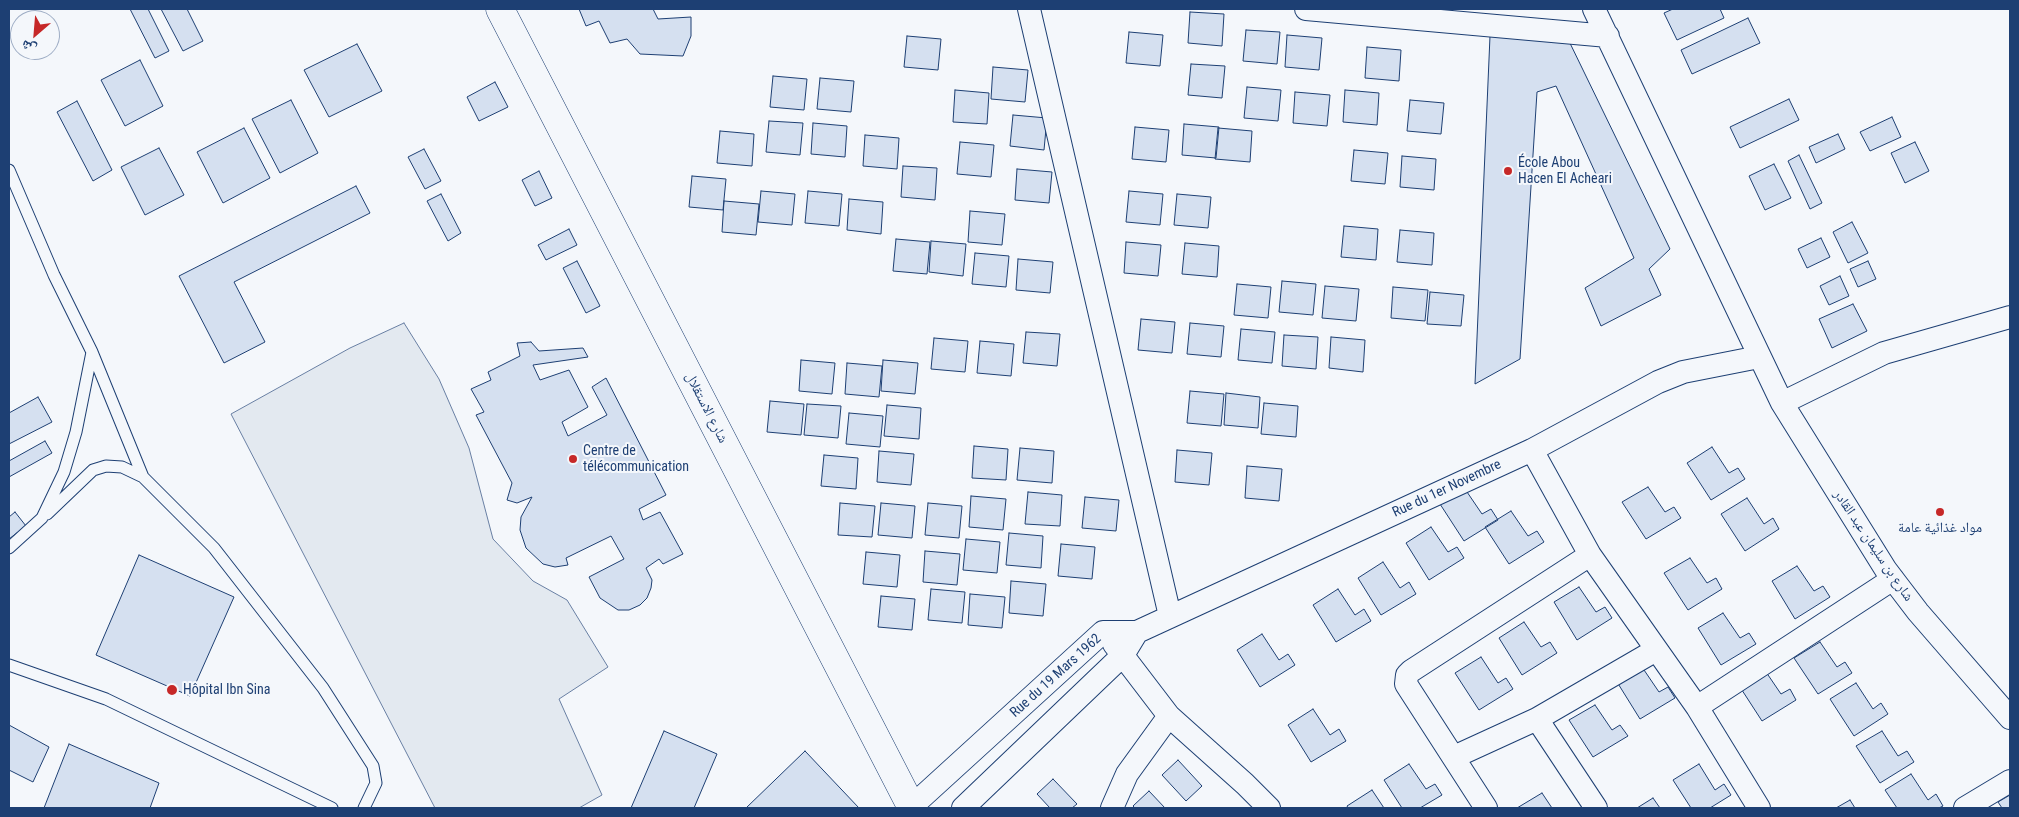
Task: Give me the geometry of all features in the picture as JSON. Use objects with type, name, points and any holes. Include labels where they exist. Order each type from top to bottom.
[{"type":"street","name":"شارع الاستقلال","points":[[500,9],[911,808]]},
{"type":"street","points":[[1029,9],[1170,616]]},
{"type":"street","points":[[1306,9],[1608,36]]},
{"type":"street","name":"شارع بن سليمان عبد القادر","points":[[1594,9],[1782,403],[1893,579],[1918,612],[2010,718]]},
{"type":"street","points":[[1782,403],[1884,353],[2010,317]]},
{"type":"street","name":"Rue du 1er Novembre","points":[[1137,632],[1532,450],[1658,382],[1683,372],[1759,356]]},
{"type":"street","points":[[1532,450],[1590,555],[1697,707],[1759,808]]},
{"type":"street","points":[[1486,808],[1406,684],[1407,675],[1590,555]]},
{"type":"street","points":[[1697,707],[1893,579]]},
{"type":"street","name":"Rue du 19 Mars 1962","points":[[911,808],[1103,632],[1137,632]]},
{"type":"street","points":[[1103,632],[1123,655],[1169,716],[1245,784],[1268,808]]},
{"type":"street","points":[[963,808],[1123,655],[1137,632]]},
{"type":"street","points":[[1454,757],[1537,718],[1656,650]]},
{"type":"street","points":[[1112,808],[1127,774],[1169,716]]},
{"type":"street","points":[[1537,718],[1596,808]]},
{"type":"street","points":[[1966,808],[2010,781]]},
{"type":"lane","points":[[9,170],[54,275],[92,352],[143,477]]},
{"type":"lane","points":[[42,518],[64,472],[76,432],[92,352]]},
{"type":"lane","points":[[9,548],[93,470],[106,466],[122,467],[143,477],[214,548],[323,688],[376,772],[376,783],[364,808]]},
{"type":"lane","points":[[9,665],[106,699],[332,808]]},
{"type":"shaded area","points":[[404,323],[439,379],[469,448],[493,539],[533,581],[567,600],[608,667],[559,699],[602,795],[579,808],[435,808],[231,414],[350,348]]},
{"type":"building","points":[[130,9],[148,9],[169,51],[155,58]]},
{"type":"building","points":[[161,9],[187,9],[203,41],[183,51]]},
{"type":"building","points":[[579,9],[653,9],[658,19],[691,17],[691,36],[683,56],[640,54],[627,39],[610,43],[599,21],[586,26]]},
{"type":"building","points":[[1673,9],[1720,9],[1724,18],[1677,40],[1664,13]]},
{"type":"building","points":[[1190,12],[1224,14],[1222,46],[1188,43]]},
{"type":"building","points":[[1748,18],[1760,43],[1692,74],[1681,50]]},
{"type":"building","points":[[1246,30],[1280,32],[1277,64],[1243,61]]},
{"type":"building","points":[[1129,32],[1163,35],[1160,66],[1126,63]]},
{"type":"building","points":[[1287,35],[1322,38],[1319,70],[1285,67]]},
{"type":"building","points":[[907,36],[941,39],[938,70],[904,67]]},
{"type":"building","name":"École Abou Hacen El Acheari","points":[[1490,36],[1567,37],[1670,249],[1649,269],[1661,295],[1601,326],[1585,288],[1634,258],[1556,86],[1537,92],[1520,359],[1475,384]]},
{"type":"building","points":[[357,44],[382,91],[329,117],[304,70]]},
{"type":"building","points":[[1367,47],[1401,50],[1399,81],[1365,78]]},
{"type":"building","points":[[140,60],[163,106],[125,126],[101,80]]},
{"type":"building","points":[[1191,64],[1225,66],[1222,98],[1188,95]]},
{"type":"building","points":[[993,67],[1028,70],[1025,102],[991,99]]},
{"type":"building","points":[[773,76],[807,79],[804,110],[770,107]]},
{"type":"building","points":[[820,78],[854,81],[851,112],[817,109]]},
{"type":"building","points":[[495,82],[508,107],[479,121],[467,97]]},
{"type":"building","points":[[1247,87],[1281,90],[1278,121],[1244,118]]},
{"type":"building","points":[[955,90],[989,93],[987,124],[953,122]]},
{"type":"building","points":[[1345,90],[1379,93],[1377,125],[1343,122]]},
{"type":"building","points":[[1295,92],[1330,95],[1327,126],[1293,123]]},
{"type":"building","points":[[1789,99],[1799,120],[1740,148],[1730,127]]},
{"type":"building","points":[[291,100],[318,153],[280,173],[252,119]]},
{"type":"building","points":[[1410,100],[1444,103],[1441,134],[1407,131]]},
{"type":"building","points":[[77,101],[112,170],[93,181],[57,112]]},
{"type":"building","points":[[1013,115],[1047,118],[1044,150],[1010,146]]},
{"type":"building","points":[[1892,117],[1901,137],[1870,151],[1860,132]]},
{"type":"building","points":[[769,121],[803,123],[800,155],[766,152]]},
{"type":"building","points":[[813,123],[847,126],[845,157],[811,154]]},
{"type":"building","points":[[1184,124],[1219,127],[1216,158],[1182,155]]},
{"type":"building","points":[[1135,127],[1169,130],[1166,162],[1132,159]]},
{"type":"building","points":[[244,128],[270,178],[223,203],[197,152]]},
{"type":"building","points":[[1218,128],[1252,131],[1250,162],[1215,159]]},
{"type":"building","points":[[720,131],[754,134],[752,166],[717,163]]},
{"type":"building","points":[[1838,134],[1845,149],[1816,163],[1809,147]]},
{"type":"building","points":[[865,135],[899,138],[897,169],[863,166]]},
{"type":"building","points":[[960,142],[994,145],[991,177],[957,174]]},
{"type":"building","points":[[1915,142],[1929,171],[1905,183],[1891,153]]},
{"type":"building","points":[[159,148],[184,195],[145,215],[121,167]]},
{"type":"building","points":[[424,149],[441,181],[425,189],[408,157]]},
{"type":"building","points":[[1354,150],[1388,153],[1385,184],[1351,181]]},
{"type":"building","points":[[1799,155],[1822,203],[1810,209],[1788,161]]},
{"type":"building","points":[[1402,156],[1436,159],[1434,190],[1400,187]]},
{"type":"building","points":[[1774,164],[1791,198],[1765,210],[1749,176]]},
{"type":"building","points":[[903,166],[937,168],[935,200],[901,197]]},
{"type":"building","points":[[1017,169],[1052,172],[1049,203],[1015,200]]},
{"type":"building","points":[[539,171],[552,198],[535,206],[522,180]]},
{"type":"building","points":[[692,176],[726,179],[723,210],[689,207]]},
{"type":"building","points":[[356,186],[370,213],[234,282],[265,342],[224,363],[179,276]]},
{"type":"building","points":[[761,191],[795,194],[792,225],[758,222]]},
{"type":"building","points":[[808,191],[842,194],[839,226],[805,223]]},
{"type":"building","points":[[1129,191],[1163,194],[1160,225],[1126,222]]},
{"type":"building","points":[[441,194],[461,233],[448,241],[427,201]]},
{"type":"building","points":[[1177,194],[1211,197],[1208,228],[1174,225]]},
{"type":"building","points":[[849,199],[883,202],[881,234],[847,230]]},
{"type":"building","points":[[724,201],[759,204],[756,235],[722,232]]},
{"type":"building","points":[[970,211],[1005,214],[1002,245],[968,242]]},
{"type":"building","points":[[1852,222],[1868,253],[1848,263],[1833,232]]},
{"type":"building","points":[[1344,226],[1378,229],[1376,260],[1341,257]]},
{"type":"building","points":[[569,229],[577,245],[546,260],[538,245]]},
{"type":"building","points":[[1400,230],[1434,233],[1432,265],[1397,262]]},
{"type":"building","points":[[1821,238],[1830,257],[1807,268],[1798,249]]},
{"type":"building","points":[[896,239],[930,242],[927,274],[893,271]]},
{"type":"building","points":[[931,241],[966,244],[963,276],[929,272]]},
{"type":"building","points":[[1126,242],[1161,245],[1158,276],[1124,273]]},
{"type":"building","points":[[1185,243],[1219,246],[1217,277],[1182,274]]},
{"type":"building","points":[[975,253],[1009,256],[1006,287],[972,284]]},
{"type":"building","points":[[1018,259],[1053,262],[1050,293],[1016,290]]},
{"type":"building","points":[[577,261],[600,306],[586,313],[563,268]]},
{"type":"building","points":[[1868,261],[1876,279],[1858,287],[1850,269]]},
{"type":"building","points":[[1840,276],[1849,296],[1829,305],[1820,286]]},
{"type":"building","points":[[1282,281],[1316,284],[1313,315],[1279,312]]},
{"type":"building","points":[[1237,284],[1271,287],[1268,318],[1234,315]]},
{"type":"building","points":[[1325,286],[1359,289],[1356,321],[1322,318]]},
{"type":"building","points":[[1393,287],[1428,290],[1425,321],[1391,318]]},
{"type":"building","points":[[1430,292],[1464,295],[1461,326],[1427,324]]},
{"type":"building","points":[[1853,304],[1867,331],[1832,348],[1819,319]]},
{"type":"building","points":[[1141,319],[1175,322],[1172,353],[1138,350]]},
{"type":"building","points":[[1190,323],[1224,326],[1221,357],[1187,354]]},
{"type":"building","points":[[1241,329],[1275,332],[1272,363],[1238,360]]},
{"type":"building","points":[[1026,332],[1060,334],[1057,366],[1023,363]]},
{"type":"building","points":[[1284,335],[1318,337],[1316,369],[1282,366]]},
{"type":"building","points":[[1331,337],[1365,340],[1363,372],[1329,368]]},
{"type":"building","points":[[934,338],[968,341],[965,372],[931,369]]},
{"type":"building","points":[[980,341],[1014,344],[1011,376],[977,373]]},
{"type":"building","name":"Centre de télécommunication","points":[[531,342],[539,351],[583,348],[588,357],[533,365],[540,380],[569,370],[588,407],[562,422],[568,436],[607,415],[592,387],[606,378],[666,495],[639,509],[643,520],[660,512],[683,554],[663,564],[659,559],[646,568],[652,580],[647,598],[640,605],[629,610],[618,610],[600,598],[589,577],[624,559],[611,536],[566,558],[568,565],[555,567],[543,564],[526,548],[520,530],[521,517],[532,497],[517,503],[507,500],[512,483],[476,415],[484,412],[471,389],[491,380],[488,372],[520,356],[517,343]]},
{"type":"building","points":[[801,360],[835,363],[832,394],[799,391]]},
{"type":"building","points":[[883,360],[918,363],[915,394],[881,391]]},
{"type":"building","points":[[847,363],[882,366],[879,397],[845,394]]},
{"type":"building","points":[[1190,391],[1224,394],[1221,426],[1187,423]]},
{"type":"building","points":[[1226,393],[1260,397],[1258,428],[1224,425]]},
{"type":"building","points":[[38,397],[52,422],[9,444],[9,413]]},
{"type":"building","points":[[770,401],[804,404],[801,435],[767,432]]},
{"type":"building","points":[[1264,403],[1298,406],[1296,437],[1261,434]]},
{"type":"building","points":[[807,404],[841,406],[838,438],[804,435]]},
{"type":"building","points":[[887,405],[921,408],[919,439],[884,436]]},
{"type":"building","points":[[849,413],[883,416],[880,447],[846,444]]},
{"type":"building","points":[[45,441],[52,453],[9,477],[9,461]]},
{"type":"building","points":[[974,446],[1008,449],[1006,480],[972,478]]},
{"type":"building","points":[[1712,447],[1729,473],[1738,468],[1745,479],[1711,500],[1687,463]]},
{"type":"building","points":[[1020,448],[1054,451],[1052,483],[1017,480]]},
{"type":"building","points":[[1177,450],[1212,453],[1209,485],[1175,482]]},
{"type":"building","points":[[879,451],[914,454],[911,485],[877,482]]},
{"type":"building","points":[[824,455],[858,458],[856,489],[821,486]]},
{"type":"building","points":[[1247,466],[1282,469],[1279,501],[1245,498]]},
{"type":"building","points":[[1648,487],[1665,512],[1674,507],[1681,518],[1646,539],[1622,502]]},
{"type":"building","points":[[1465,489],[1482,514],[1491,509],[1498,520],[1464,541],[1440,504]]},
{"type":"building","points":[[1028,492],[1062,495],[1060,526],[1025,524]]},
{"type":"building","points":[[971,496],[1006,499],[1003,530],[969,527]]},
{"type":"building","points":[[1085,497],[1119,500],[1116,531],[1082,528]]},
{"type":"building","points":[[1747,498],[1764,524],[1773,518],[1779,529],[1745,551],[1721,514]]},
{"type":"building","points":[[840,503],[875,506],[872,537],[838,535]]},
{"type":"building","points":[[881,503],[915,506],[912,538],[878,535]]},
{"type":"building","points":[[928,503],[962,506],[959,538],[925,535]]},
{"type":"building","points":[[1511,511],[1528,536],[1537,531],[1544,542],[1509,564],[1485,527]]},
{"type":"building","points":[[15,512],[26,526],[9,539],[9,517]]},
{"type":"building","points":[[1431,527],[1448,552],[1457,547],[1464,558],[1429,580],[1406,543]]},
{"type":"building","points":[[1009,533],[1043,536],[1041,568],[1006,565]]},
{"type":"building","points":[[966,539],[1000,542],[997,573],[963,570]]},
{"type":"building","points":[[1061,544],[1095,547],[1092,579],[1058,576]]},
{"type":"building","points":[[925,551],[960,554],[957,585],[923,582]]},
{"type":"building","points":[[866,552],[900,555],[897,587],[863,584]]},
{"type":"building","points":[[139,555],[234,597],[190,696],[96,655]]},
{"type":"building","points":[[1690,558],[1707,583],[1716,578],[1722,589],[1688,610],[1664,573]]},
{"type":"building","points":[[1383,562],[1400,588],[1409,582],[1416,594],[1381,615],[1358,578]]},
{"type":"building","points":[[1797,566],[1814,591],[1823,586],[1830,597],[1795,619],[1772,581]]},
{"type":"building","points":[[1011,581],[1046,584],[1043,616],[1009,613]]},
{"type":"building","points":[[1579,587],[1596,612],[1605,607],[1612,618],[1577,640],[1554,602]]},
{"type":"building","points":[[931,589],[965,592],[962,623],[928,620]]},
{"type":"building","points":[[1338,589],[1355,615],[1364,609],[1371,621],[1336,642],[1313,605]]},
{"type":"building","points":[[970,594],[1005,597],[1002,628],[968,625]]},
{"type":"building","points":[[881,596],[915,599],[912,630],[878,627]]},
{"type":"building","points":[[1723,613],[1740,638],[1749,633],[1756,644],[1721,665],[1698,628]]},
{"type":"building","points":[[1524,622],[1541,647],[1550,642],[1557,653],[1522,675],[1499,638]]},
{"type":"building","points":[[1262,634],[1279,660],[1288,654],[1295,665],[1260,687],[1237,650]]},
{"type":"building","points":[[1820,642],[1837,667],[1845,662],[1852,673],[1818,694],[1794,658]]},
{"type":"building","points":[[1481,657],[1498,683],[1506,678],[1513,689],[1479,710],[1455,673]]},
{"type":"building","points":[[1642,667],[1659,692],[1668,687],[1675,698],[1640,719],[1617,682]]},
{"type":"building","points":[[1764,669],[1781,694],[1790,689],[1796,700],[1762,721],[1738,684]]},
{"type":"building","points":[[1856,683],[1873,709],[1881,703],[1888,714],[1854,736],[1830,699]]},
{"type":"building","points":[[1595,705],[1612,730],[1620,725],[1628,736],[1593,757],[1569,720]]},
{"type":"building","points":[[1313,709],[1330,735],[1339,729],[1346,741],[1311,762],[1288,725]]},
{"type":"building","points":[[9,725],[49,747],[33,782],[9,770]]},
{"type":"building","points":[[664,731],[717,754],[694,808],[631,808]]},
{"type":"building","points":[[1882,731],[1898,756],[1907,751],[1914,762],[1880,783],[1856,746]]},
{"type":"building","points":[[69,744],[159,783],[150,808],[44,808]]},
{"type":"building","points":[[805,751],[859,808],[746,808]]},
{"type":"building","points":[[1178,760],[1202,786],[1186,801],[1162,775]]},
{"type":"building","points":[[1409,764],[1426,789],[1435,784],[1442,795],[1420,808],[1402,808],[1384,780]]},
{"type":"building","points":[[1699,764],[1715,790],[1724,784],[1731,795],[1710,808],[1691,808],[1673,780]]},
{"type":"building","points":[[1911,774],[1928,800],[1936,794],[1943,806],[1939,808],[1897,808],[1885,790]]},
{"type":"building","points":[[1053,779],[1077,804],[1072,808],[1050,808],[1037,794]]},
{"type":"building","points":[[1372,790],[1384,808],[1348,808],[1347,806]]},
{"type":"building","points":[[1149,791],[1165,808],[1135,808],[1133,806]]},
{"type":"building","points":[[1542,793],[1552,808],[1517,808]]},
{"type":"building","points":[[2010,795],[2010,808],[2002,808],[1998,802]]},
{"type":"building","points":[[1653,798],[1660,808],[1637,808]]},
{"type":"building","points":[[1850,800],[1855,808],[1836,808]]},
{"type":"place","name":"École Abou Hacen El Acheari","points":[[1508,171]]},
{"type":"place","name":"Centre de télécommunication","points":[[573,459]]},
{"type":"place","name":"مواد غذائية عامة","points":[[1940,512]]},
{"type":"place","name":"Hôpital Ibn Sina","points":[[172,690]]}]
